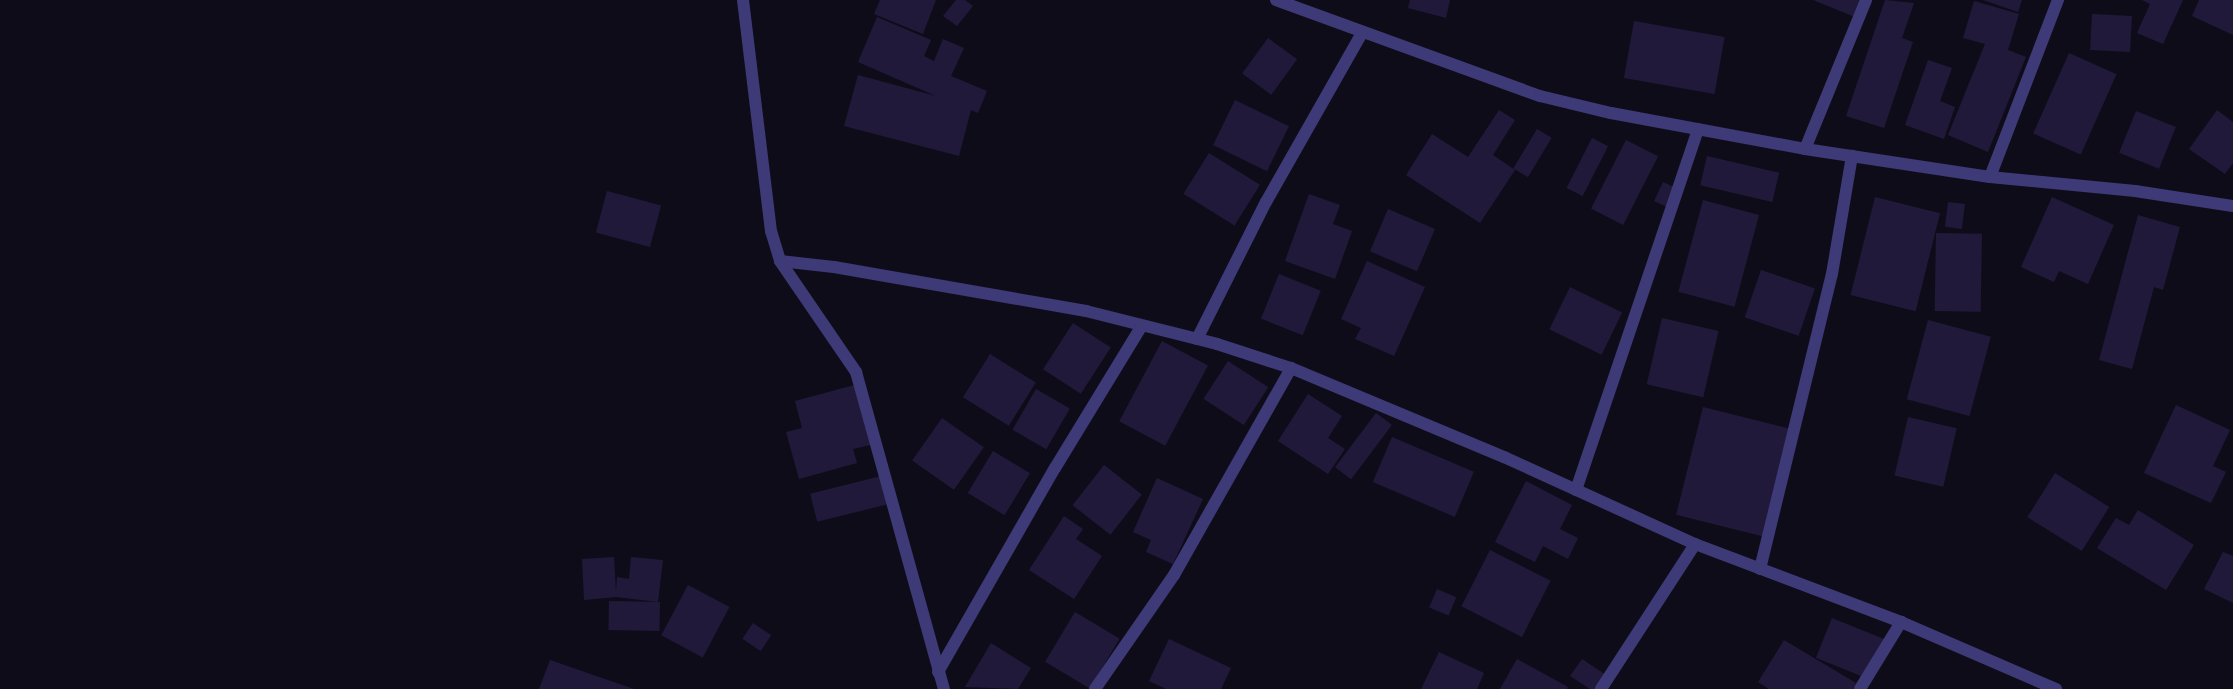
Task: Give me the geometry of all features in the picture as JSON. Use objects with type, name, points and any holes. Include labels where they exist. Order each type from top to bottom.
[{"type":"street","points":[[743,0],[771,231],[780,261],[856,372],[944,689]]},
{"type":"street","points":[[1276,0],[1362,33],[1540,96],[1610,113],[1805,149],[1990,177],[2136,191],[2233,206]]},
{"type":"street","points":[[1805,149],[1866,0]]},
{"type":"street","points":[[1990,177],[2058,0]]},
{"type":"street","points":[[1197,339],[1266,202],[1362,33]]},
{"type":"street","points":[[1576,490],[1698,129]]},
{"type":"street","points":[[1760,569],[1832,274],[1852,156]]},
{"type":"street","points":[[780,261],[1039,301],[1197,339],[1290,368],[1576,490],[1695,544],[1901,622],[2056,689]]},
{"type":"street","points":[[938,672],[1054,468],[1141,327]]},
{"type":"street","points":[[1095,689],[1174,576],[1290,368]]},
{"type":"street","points":[[1601,689],[1695,544]]},
{"type":"street","points":[[1860,689],[1901,622]]},
{"type":"building","points":[[880,0],[936,0],[923,34],[874,14]]},
{"type":"building","points":[[956,0],[965,0],[973,6],[957,26],[943,16]]},
{"type":"building","points":[[1410,0],[1450,0],[1446,18],[1408,8]]},
{"type":"building","points":[[1813,0],[1862,0],[1855,17]]},
{"type":"building","points":[[1885,0],[1914,3],[1902,38],[1913,42],[1884,128],[1846,116]]},
{"type":"building","points":[[1983,0],[2022,0],[2018,12]]},
{"type":"building","points":[[2142,0],[2183,0],[2163,44],[2137,33],[2150,4]]},
{"type":"building","points":[[2199,0],[2233,0],[2233,35],[2192,16]]},
{"type":"building","points":[[1974,1],[2019,14],[2008,50],[2026,57],[1988,152],[1948,135],[1985,44],[1963,38]]},
{"type":"building","points":[[2092,14],[2132,16],[2130,52],[2090,50]]},
{"type":"building","points":[[877,17],[931,40],[924,56],[934,61],[943,39],[964,48],[951,76],[987,91],[978,113],[971,110],[959,156],[844,126],[858,75],[936,96],[858,62]]},
{"type":"building","points":[[1634,21],[1725,37],[1715,94],[1624,78]]},
{"type":"building","points":[[1268,38],[1297,59],[1271,95],[1242,74]]},
{"type":"building","points":[[2069,53],[2117,74],[2081,155],[2033,133]]},
{"type":"building","points":[[1928,60],[1952,68],[1940,101],[1955,107],[1944,139],[1905,125]]},
{"type":"building","points":[[1235,100],[1289,126],[1267,171],[1213,145]]},
{"type":"building","points":[[1499,110],[1515,120],[1493,155],[1515,170],[1480,223],[1406,175],[1432,134],[1468,157]]},
{"type":"building","points":[[2217,110],[2233,122],[2233,163],[2225,174],[2189,149]]},
{"type":"building","points":[[2136,111],[2176,127],[2159,169],[2119,153]]},
{"type":"building","points":[[1537,129],[1552,138],[1528,177],[1513,168]]},
{"type":"building","points":[[1592,138],[1608,146],[1583,196],[1567,188]]},
{"type":"building","points":[[1626,140],[1658,156],[1623,225],[1591,209]]},
{"type":"building","points":[[1209,153],[1260,185],[1234,226],[1184,194]]},
{"type":"building","points":[[1707,156],[1779,173],[1772,202],[1700,185]]},
{"type":"building","points":[[1663,182],[1680,190],[1671,209],[1654,201]]},
{"type":"building","points":[[607,191],[661,205],[650,247],[596,233]]},
{"type":"building","points":[[1309,194],[1340,205],[1333,224],[1352,231],[1335,279],[1285,261]]},
{"type":"building","points":[[1875,197],[1940,213],[1916,311],[1851,295]]},
{"type":"building","points":[[2052,197],[2114,225],[2088,284],[2059,271],[2054,282],[2021,267]]},
{"type":"building","points":[[1703,200],[1759,215],[1734,307],[1678,292]]},
{"type":"building","points":[[1948,202],[1965,204],[1962,229],[1945,227]]},
{"type":"building","points":[[1388,209],[1435,229],[1417,271],[1370,251]]},
{"type":"building","points":[[2138,215],[2180,227],[2163,290],[2154,287],[2132,369],[2099,360]]},
{"type":"building","points":[[1936,233],[1982,234],[1981,312],[1935,311]]},
{"type":"building","points":[[1367,261],[1425,287],[1394,356],[1355,339],[1361,328],[1341,319]]},
{"type":"building","points":[[1761,270],[1815,289],[1799,336],[1745,317]]},
{"type":"building","points":[[1279,274],[1321,291],[1303,335],[1261,319]]},
{"type":"building","points":[[1570,287],[1622,312],[1602,355],[1549,329]]},
{"type":"building","points":[[1662,318],[1719,331],[1703,397],[1647,384]]},
{"type":"building","points":[[1928,320],[1991,337],[1970,416],[1907,399]]},
{"type":"building","points":[[1073,323],[1111,348],[1081,394],[1043,369]]},
{"type":"building","points":[[1162,341],[1208,365],[1165,446],[1119,421]]},
{"type":"building","points":[[990,354],[1036,383],[1009,426],[963,397]]},
{"type":"building","points":[[1228,361],[1268,387],[1244,425],[1203,399]]},
{"type":"building","points":[[858,384],[875,444],[853,449],[857,463],[799,479],[786,432],[802,428],[795,401]]},
{"type":"building","points":[[1036,389],[1070,408],[1046,449],[1012,430]]},
{"type":"building","points":[[1308,394],[1342,416],[1328,438],[1345,449],[1328,474],[1278,441]]},
{"type":"building","points":[[2176,405],[2230,430],[2213,466],[2226,472],[2211,503],[2144,473]]},
{"type":"building","points":[[1703,407],[1797,430],[1770,538],[1676,515]]},
{"type":"building","points":[[1376,413],[1392,425],[1351,479],[1335,467]]},
{"type":"building","points":[[1908,417],[1957,428],[1943,487],[1895,475]]},
{"type":"building","points":[[942,418],[984,447],[954,490],[912,461]]},
{"type":"building","points":[[1392,437],[1474,472],[1455,517],[1373,482]]},
{"type":"building","points":[[993,451],[1030,473],[1005,515],[968,493]]},
{"type":"building","points":[[1104,465],[1142,495],[1110,535],[1073,505]]},
{"type":"building","points":[[2055,473],[2109,507],[2082,551],[2027,517]]},
{"type":"building","points":[[881,476],[888,504],[817,522],[810,494]]},
{"type":"building","points":[[1157,478],[1203,499],[1173,564],[1146,552],[1151,540],[1133,532]]},
{"type":"building","points":[[1526,481],[1572,505],[1560,529],[1578,538],[1568,559],[1543,546],[1535,562],[1495,542]]},
{"type":"building","points":[[2138,510],[2194,545],[2166,590],[2097,548],[2116,518],[2129,525]]},
{"type":"building","points":[[1064,516],[1083,529],[1076,539],[1102,556],[1074,599],[1029,570]]},
{"type":"building","points":[[1490,550],[1551,581],[1522,637],[1461,606]]},
{"type":"building","points":[[2223,552],[2233,556],[2233,603],[2204,589]]},
{"type":"building","points":[[614,557],[616,592],[617,577],[629,579],[631,557],[663,560],[658,602],[616,597],[584,600],[582,559]]},
{"type":"building","points":[[688,585],[729,607],[703,657],[661,635]]},
{"type":"building","points":[[1437,589],[1456,597],[1449,616],[1429,607]]},
{"type":"building","points":[[609,601],[660,602],[659,631],[608,630]]},
{"type":"building","points":[[1075,612],[1120,639],[1090,688],[1045,662]]},
{"type":"building","points":[[1832,618],[1884,639],[1868,679],[1816,658]]},
{"type":"building","points":[[753,623],[771,635],[761,651],[742,639]]},
{"type":"building","points":[[1169,639],[1231,668],[1221,689],[1166,689],[1149,681]]},
{"type":"building","points":[[1784,640],[1856,683],[1853,689],[1769,689],[1758,682]]},
{"type":"building","points":[[991,643],[1031,668],[1018,689],[965,687]]},
{"type":"building","points":[[1439,652],[1484,673],[1477,689],[1421,689]]},
{"type":"building","points":[[1517,659],[1568,687],[1567,689],[1500,689]]},
{"type":"building","points":[[1582,659],[1609,677],[1601,689],[1590,689],[1570,676]]},
{"type":"building","points":[[550,660],[634,689],[539,689]]}]
